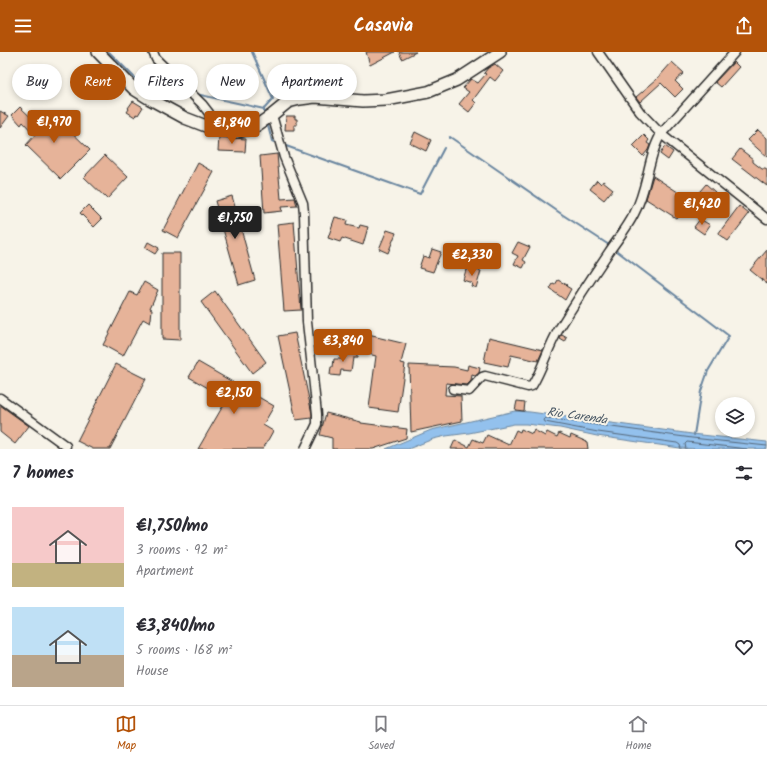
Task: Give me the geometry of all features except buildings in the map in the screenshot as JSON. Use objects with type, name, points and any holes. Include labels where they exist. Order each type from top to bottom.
[{"type":"main road","points":[[98,52],[134,89],[181,116],[210,128],[237,132],[253,128],[288,102],[300,99],[315,97],[364,101],[386,100],[428,92],[457,80],[500,52]]},
{"type":"street","points":[[152,52],[156,59],[202,104],[209,113],[211,119],[210,128]]},
{"type":"street","points":[[598,52],[640,112],[661,134],[767,219]]},
{"type":"street","points":[[453,389],[469,391],[482,377],[485,376],[528,387],[532,386],[539,374],[551,343],[559,328],[634,215],[661,134],[735,52]]},
{"type":"street","points":[[272,115],[284,156],[303,203],[304,213],[307,322],[318,414],[317,424],[305,449]]},
{"type":"street","points":[[0,398],[66,446]]},
{"type":"water","points":[[515,411],[715,437],[767,442],[767,449],[680,448],[597,436],[560,428],[514,424],[433,439],[408,449],[386,449],[431,430]]},
{"type":"waterway","points":[[109,52],[134,77]]},
{"type":"waterway","points":[[252,52],[273,99],[264,109]]},
{"type":"waterway","points":[[198,94],[264,109]]},
{"type":"waterway","name":"Rio Carenda","points":[[264,109],[264,114]]},
{"type":"waterway","name":"Rio Carenda","points":[[268,126],[272,141],[274,142]]},
{"type":"waterway","points":[[449,138],[450,137],[609,245]]},
{"type":"waterway","points":[[286,146],[420,194],[444,148]]},
{"type":"waterway","points":[[617,251],[729,336],[708,371],[701,391],[694,435]]}]
